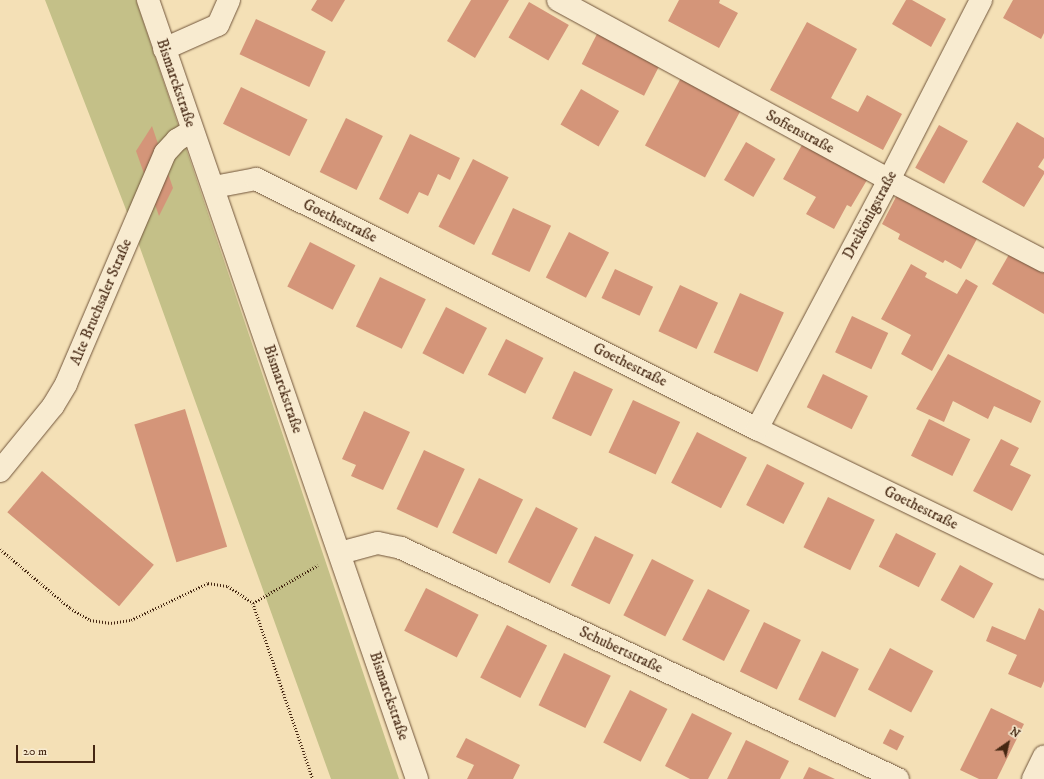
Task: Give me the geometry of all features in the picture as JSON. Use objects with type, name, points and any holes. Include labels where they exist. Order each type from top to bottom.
[{"type":"street","name":"Bismarckstraße","points":[[148,0],[192,131],[214,187],[417,779]]},
{"type":"street","points":[[164,49],[218,25],[229,0]]},
{"type":"street","name":"Sofienstraße","points":[[558,0],[889,180],[1044,261]]},
{"type":"street","name":"Dreikönigstraße","points":[[757,428],[889,180],[981,0]]},
{"type":"street","name":"Alte Bruchsaler Straße","points":[[0,471],[53,406],[66,384],[165,153],[177,140],[192,131]]},
{"type":"street","name":"Goethestraße","points":[[214,187],[256,179],[757,428],[1044,568]]},
{"type":"street","name":"Schubertstraße","points":[[340,553],[378,543],[402,548],[898,779]]},
{"type":"street","points":[[1033,779],[1044,756]]},
{"type":"path","points":[[0,549],[70,608],[90,620],[111,623],[131,620],[208,583],[228,586],[253,603],[313,779]]},
{"type":"path","points":[[253,603],[340,553]]},
{"type":"shaded area","points":[[45,0],[136,0],[399,779],[331,779],[130,220]]},
{"type":"building","points":[[317,0],[345,0],[332,22],[311,10]]},
{"type":"building","points":[[471,0],[509,0],[475,58],[447,41]]},
{"type":"building","points":[[679,0],[720,0],[719,3],[738,13],[719,48],[668,21]]},
{"type":"building","points":[[906,0],[912,0],[946,19],[931,47],[892,24]]},
{"type":"building","points":[[1013,0],[1044,0],[1044,33],[1041,39],[1003,18]]},
{"type":"building","points":[[529,2],[569,25],[548,61],[508,38]]},
{"type":"building","points":[[256,19],[326,52],[309,87],[240,54]]},
{"type":"building","points":[[807,22],[857,49],[831,98],[858,112],[867,95],[902,114],[883,150],[770,90]]},
{"type":"building","points":[[598,32],[660,64],[644,96],[582,64]]},
{"type":"building","points":[[683,74],[743,106],[705,177],[645,146]]},
{"type":"building","points":[[241,87],[308,119],[290,156],[223,124]]},
{"type":"building","points":[[581,89],[619,111],[599,147],[560,125]]},
{"type":"building","points":[[346,118],[383,136],[357,190],[320,172]]},
{"type":"building","points":[[1017,122],[1044,138],[1044,158],[1038,167],[1044,171],[1044,174],[1024,207],[982,182]]},
{"type":"building","points":[[939,125],[968,141],[944,184],[915,168]]},
{"type":"building","points":[[152,126],[173,188],[159,216],[136,151]]},
{"type":"building","points":[[410,134],[460,158],[450,180],[438,174],[428,196],[419,192],[408,214],[379,199]]},
{"type":"building","points":[[746,142],[775,159],[753,197],[724,180]]},
{"type":"building","points":[[803,143],[867,180],[851,207],[847,205],[834,229],[806,214],[816,197],[783,179]]},
{"type":"building","points":[[473,159],[509,177],[474,245],[438,227]]},
{"type":"building","points":[[898,193],[979,235],[961,269],[945,260],[943,263],[898,239],[900,234],[882,224]]},
{"type":"building","points":[[513,208],[551,226],[530,272],[491,254]]},
{"type":"building","points":[[569,232],[609,252],[586,298],[546,277]]},
{"type":"building","points":[[310,242],[355,265],[333,310],[287,287]]},
{"type":"building","points":[[1011,251],[1044,270],[1044,314],[992,284]]},
{"type":"building","points":[[911,264],[927,273],[925,277],[957,294],[966,279],[978,286],[932,371],[901,354],[911,335],[881,319]]},
{"type":"building","points":[[615,269],[653,287],[640,316],[601,298]]},
{"type":"building","points":[[380,277],[426,299],[402,349],[356,326]]},
{"type":"building","points":[[680,285],[718,303],[697,349],[658,331]]},
{"type":"building","points":[[740,293],[784,313],[757,372],[714,352]]},
{"type":"building","points":[[446,307],[487,328],[463,374],[422,353]]},
{"type":"building","points":[[852,316],[888,333],[871,369],[835,352]]},
{"type":"building","points":[[506,339],[543,358],[525,394],[488,375]]},
{"type":"building","points":[[948,354],[1041,401],[1031,423],[994,406],[988,419],[953,401],[944,422],[916,409]]},
{"type":"building","points":[[574,371],[613,389],[591,436],[552,418]]},
{"type":"building","points":[[823,374],[868,396],[852,429],[807,407]]},
{"type":"building","points":[[633,400],[680,422],[656,475],[608,453]]},
{"type":"building","points":[[185,409],[227,547],[176,562],[134,424]]},
{"type":"building","points":[[364,411],[410,432],[383,490],[351,476],[356,465],[342,459]]},
{"type":"building","points":[[929,419],[970,439],[952,476],[911,456]]},
{"type":"building","points":[[697,432],[747,457],[721,508],[671,483]]},
{"type":"building","points":[[1001,439],[1019,448],[1010,465],[1031,475],[1012,511],[973,491]]},
{"type":"building","points":[[424,450],[465,469],[437,528],[397,509]]},
{"type":"building","points":[[767,464],[804,483],[784,524],[746,505]]},
{"type":"building","points":[[42,471],[154,565],[119,606],[7,512]]},
{"type":"building","points":[[479,478],[523,499],[496,554],[452,533]]},
{"type":"building","points":[[828,497],[875,520],[850,570],[803,547]]},
{"type":"building","points":[[536,507],[578,528],[550,584],[508,562]]},
{"type":"building","points":[[896,533],[936,553],[919,587],[879,567]]},
{"type":"building","points":[[595,536],[634,555],[610,604],[571,585]]},
{"type":"building","points":[[652,559],[694,580],[665,636],[623,615]]},
{"type":"building","points":[[960,565],[993,583],[974,618],[941,600]]},
{"type":"building","points":[[426,588],[479,615],[457,658],[404,631]]},
{"type":"building","points":[[708,589],[750,610],[724,661],[682,640]]},
{"type":"building","points":[[1039,608],[1044,611],[1044,681],[1041,688],[1008,674],[1017,655],[986,641],[992,626],[1025,640]]},
{"type":"building","points":[[764,622],[801,640],[777,689],[740,671]]},
{"type":"building","points":[[507,625],[547,645],[520,698],[480,678]]},
{"type":"building","points":[[890,648],[933,671],[911,713],[868,689]]},
{"type":"building","points":[[822,651],[859,669],[835,718],[798,700]]},
{"type":"building","points":[[564,653],[611,676],[585,728],[539,705]]},
{"type":"building","points":[[630,690],[667,709],[641,762],[603,743]]},
{"type":"building","points":[[991,708],[1024,724],[997,779],[979,779],[960,770]]},
{"type":"building","points":[[692,713],[732,733],[708,779],[690,779],[665,766]]},
{"type":"building","points":[[890,729],[904,736],[897,751],[883,743]]},
{"type":"building","points":[[466,738],[520,765],[513,779],[467,779],[474,765],[456,757]]},
{"type":"building","points":[[746,740],[789,761],[780,779],[727,779]]},
{"type":"building","points":[[809,767],[835,779],[803,779]]}]
